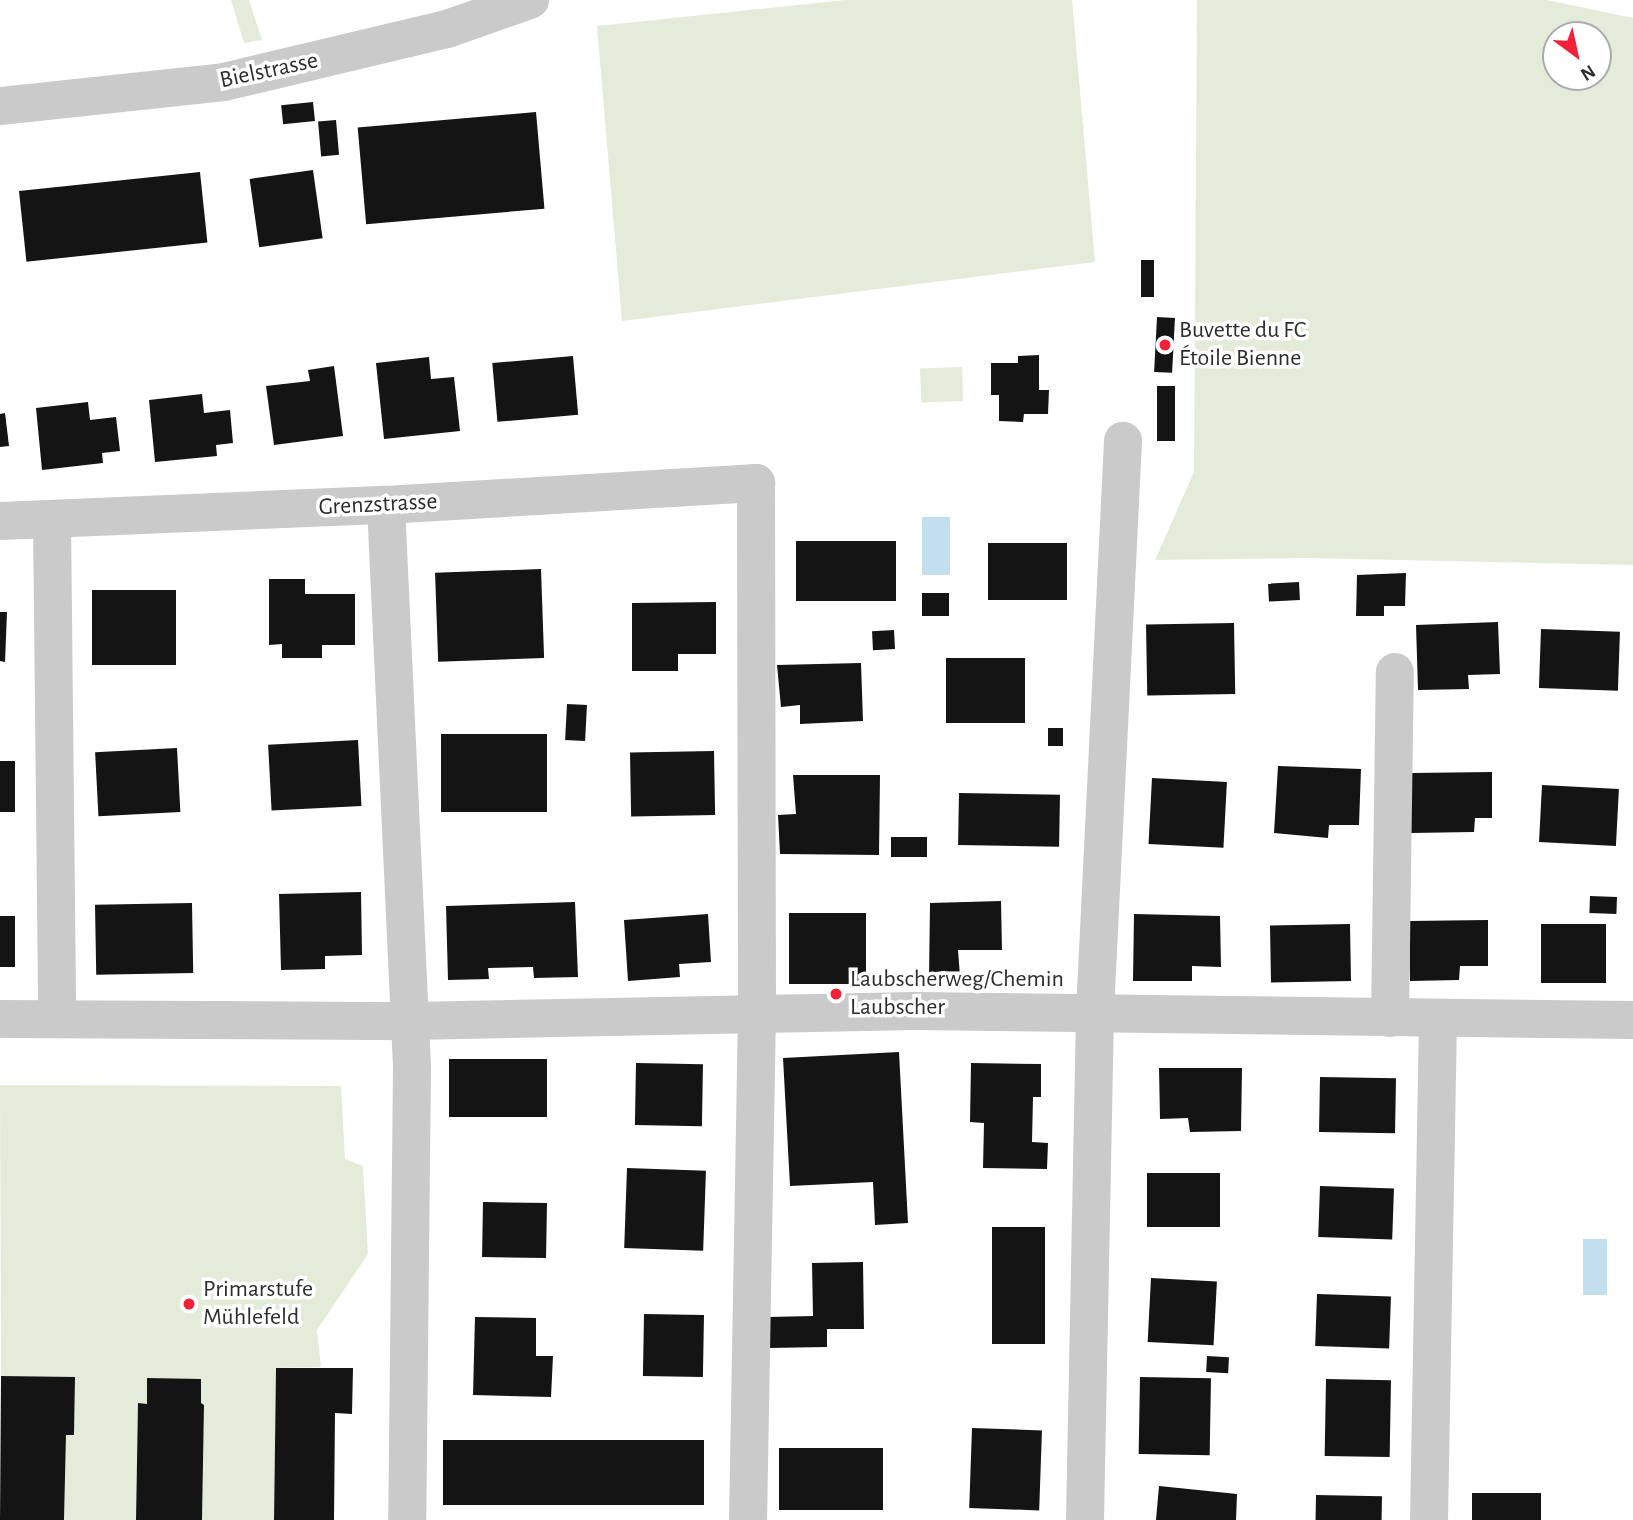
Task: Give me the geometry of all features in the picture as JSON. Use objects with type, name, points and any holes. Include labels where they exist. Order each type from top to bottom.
[{"type":"street","name":"Bielstrasse","points":[[0,106],[224,82],[447,29],[530,0]]},
{"type":"street","points":[[1085,1520],[1094,1012],[1123,441]]},
{"type":"street","name":"Grenzstrasse","points":[[0,521],[386,505],[756,483],[757,1012]]},
{"type":"street","points":[[386,505],[411,1021],[407,1520]]},
{"type":"street","points":[[52,519],[57,1018]]},
{"type":"street","points":[[1390,1018],[1395,672]]},
{"type":"street","points":[[748,1520],[757,1012]]},
{"type":"street","points":[[0,1018],[411,1021],[757,1012],[1094,1012],[1633,1020]]},
{"type":"street","points":[[1429,1520],[1438,1018]]},
{"type":"green space","points":[[231,0],[249,0],[262,40],[244,43]]},
{"type":"green space","points":[[845,0],[1072,0],[1095,262],[622,321],[597,26]]},
{"type":"green space","points":[[1197,0],[1547,0],[1633,18],[1633,565],[1308,558],[1155,560],[1194,472]]},
{"type":"green space","points":[[962,367],[963,401],[921,402],[920,368]]},
{"type":"green space","name":"Primarstufe Mühlefeld","points":[[0,1085],[341,1086],[345,1159],[363,1166],[368,1254],[317,1330],[321,1367],[276,1368],[274,1520],[202,1520],[204,1405],[201,1403],[201,1380],[148,1378],[147,1404],[138,1404],[136,1520],[64,1520],[66,1435],[74,1435],[75,1378],[1,1376]]},
{"type":"water","points":[[922,517],[950,517],[950,575],[922,575]]},
{"type":"water","points":[[1583,1239],[1607,1239],[1607,1295],[1583,1295]]},
{"type":"building","points":[[313,102],[315,121],[283,124],[281,105]]},
{"type":"building","points":[[536,112],[544,209],[366,224],[358,128]]},
{"type":"building","points":[[336,120],[339,155],[321,156],[318,122]]},
{"type":"building","points":[[313,170],[323,238],[259,247],[250,179]]},
{"type":"building","points":[[200,172],[207,243],[26,262],[19,191]]},
{"type":"building","points":[[1141,260],[1154,260],[1154,297],[1141,297]]},
{"type":"building","name":"Buvette du FC Étoile Bienne","points":[[1157,317],[1175,318],[1172,373],[1154,372]]},
{"type":"building","points":[[1039,355],[1039,390],[1049,390],[1048,414],[1024,414],[1023,422],[999,421],[999,395],[991,395],[991,363],[1018,363],[1018,356]]},
{"type":"building","points":[[573,356],[578,415],[497,422],[492,363]]},
{"type":"building","points":[[429,357],[431,379],[454,377],[460,431],[384,439],[376,363]]},
{"type":"building","points":[[334,366],[343,436],[274,445],[266,386],[310,381],[308,370]]},
{"type":"building","points":[[1157,386],[1175,386],[1175,441],[1157,441]]},
{"type":"building","points":[[202,394],[204,413],[230,410],[233,443],[216,445],[217,456],[155,462],[149,400]]},
{"type":"building","points":[[88,402],[90,420],[116,417],[120,451],[102,453],[103,463],[42,470],[36,408]]},
{"type":"building","points":[[5,413],[9,446],[0,447],[0,414]]},
{"type":"building","points":[[796,541],[896,541],[896,601],[796,601]]},
{"type":"building","points":[[988,543],[1067,543],[1067,600],[988,600]]},
{"type":"building","points":[[541,569],[544,658],[438,662],[435,573]]},
{"type":"building","points":[[1406,573],[1405,606],[1384,606],[1384,616],[1356,616],[1357,575]]},
{"type":"building","points":[[269,579],[305,579],[305,594],[355,594],[355,645],[322,645],[322,658],[282,658],[282,644],[269,645]]},
{"type":"building","points":[[1299,582],[1300,600],[1269,602],[1268,584]]},
{"type":"building","points":[[92,590],[176,590],[176,665],[92,665]]},
{"type":"building","points":[[922,593],[949,593],[949,616],[922,616]]},
{"type":"building","points":[[716,602],[716,654],[678,654],[678,671],[632,671],[632,603]]},
{"type":"building","points":[[0,612],[7,612],[5,662],[0,661]]},
{"type":"building","points":[[1498,622],[1500,674],[1468,675],[1469,689],[1418,690],[1416,625]]},
{"type":"building","points":[[1234,623],[1235,694],[1147,696],[1146,625]]},
{"type":"building","points":[[1541,629],[1620,632],[1618,691],[1539,688]]},
{"type":"building","points":[[894,630],[895,649],[873,650],[872,631]]},
{"type":"building","points":[[946,658],[1025,658],[1025,723],[946,723]]},
{"type":"building","points":[[861,663],[863,721],[800,724],[800,705],[781,707],[777,665]]},
{"type":"building","points":[[567,704],[587,705],[585,741],[565,740]]},
{"type":"building","points":[[1048,728],[1063,728],[1063,746],[1048,746]]},
{"type":"building","points":[[441,734],[547,734],[547,812],[441,812]]},
{"type":"building","points":[[358,740],[361,806],[272,811],[268,745]]},
{"type":"building","points":[[177,748],[180,812],[98,816],[95,752]]},
{"type":"building","points":[[714,751],[715,815],[631,816],[630,752]]},
{"type":"building","points":[[0,761],[15,761],[15,812],[0,812]]},
{"type":"building","points":[[1278,766],[1361,769],[1359,825],[1329,825],[1328,838],[1274,833]]},
{"type":"building","points":[[1492,772],[1492,818],[1475,818],[1474,832],[1411,833],[1411,773]]},
{"type":"building","points":[[793,775],[880,775],[879,855],[780,854],[778,815],[796,814]]},
{"type":"building","points":[[1152,778],[1227,782],[1223,848],[1149,844]]},
{"type":"building","points":[[1542,785],[1619,789],[1616,846],[1539,842]]},
{"type":"building","points":[[959,793],[1060,795],[1059,847],[958,845]]},
{"type":"building","points":[[891,837],[927,837],[927,857],[891,857]]},
{"type":"building","points":[[361,892],[362,955],[325,956],[325,969],[281,970],[279,894]]},
{"type":"building","points":[[1590,896],[1617,897],[1616,914],[1589,913]]},
{"type":"building","points":[[1001,901],[1002,950],[958,950],[960,976],[929,978],[930,903]]},
{"type":"building","points":[[575,902],[578,977],[534,978],[533,967],[488,968],[489,979],[448,980],[446,906]]},
{"type":"building","points":[[192,903],[193,973],[96,975],[95,905]]},
{"type":"building","points":[[789,913],[866,913],[866,984],[789,984]]},
{"type":"building","points":[[708,914],[711,962],[679,964],[680,977],[628,981],[624,920]]},
{"type":"building","points":[[1134,914],[1220,916],[1221,967],[1192,966],[1192,981],[1133,981]]},
{"type":"building","points":[[0,916],[15,916],[15,967],[0,967]]},
{"type":"building","points":[[1488,920],[1488,966],[1460,966],[1459,980],[1410,981],[1409,921]]},
{"type":"building","points":[[1350,924],[1351,981],[1271,982],[1270,925]]},
{"type":"building","points":[[1541,924],[1606,924],[1606,983],[1541,983]]},
{"type":"building","points":[[899,1052],[908,1223],[875,1225],[873,1182],[790,1186],[783,1058]]},
{"type":"building","points":[[449,1059],[547,1059],[547,1117],[449,1117]]},
{"type":"building","points":[[636,1063],[703,1064],[702,1126],[635,1125]]},
{"type":"building","points":[[971,1063],[1041,1064],[1041,1097],[1033,1097],[1032,1142],[1048,1143],[1047,1169],[983,1168],[984,1123],[970,1122]]},
{"type":"building","points":[[1159,1068],[1242,1068],[1241,1131],[1190,1132],[1188,1118],[1160,1119]]},
{"type":"building","points":[[1320,1077],[1396,1078],[1395,1133],[1319,1132]]},
{"type":"building","points":[[627,1168],[706,1171],[703,1251],[624,1248]]},
{"type":"building","points":[[1147,1173],[1220,1173],[1220,1227],[1147,1227]]},
{"type":"building","points":[[1320,1186],[1394,1189],[1392,1240],[1318,1237]]},
{"type":"building","points":[[483,1202],[547,1203],[546,1258],[482,1257]]},
{"type":"building","points":[[992,1227],[1045,1227],[1045,1344],[992,1344]]},
{"type":"building","points":[[863,1262],[864,1329],[827,1329],[827,1347],[768,1348],[768,1317],[813,1316],[812,1263]]},
{"type":"building","points":[[1151,1278],[1217,1281],[1214,1345],[1148,1342]]},
{"type":"building","points":[[1317,1294],[1391,1297],[1389,1349],[1315,1346]]},
{"type":"building","points":[[644,1314],[704,1315],[703,1377],[643,1376]]},
{"type":"building","points":[[475,1317],[536,1318],[536,1356],[553,1356],[551,1397],[473,1395]]},
{"type":"building","points":[[1207,1356],[1229,1357],[1228,1373],[1206,1372]]},
{"type":"building","points":[[276,1368],[353,1368],[352,1414],[335,1413],[334,1520],[274,1520]]},
{"type":"building","points":[[1,1376],[75,1377],[74,1435],[66,1435],[64,1520],[0,1520]]},
{"type":"building","points":[[1140,1377],[1211,1378],[1210,1455],[1139,1454]]},
{"type":"building","points":[[147,1378],[201,1379],[201,1403],[204,1405],[202,1520],[136,1520],[138,1403],[147,1404]]},
{"type":"building","points":[[1326,1379],[1391,1380],[1390,1457],[1325,1456]]},
{"type":"building","points":[[972,1428],[1042,1430],[1039,1510],[969,1508]]},
{"type":"building","points":[[443,1440],[704,1440],[704,1505],[443,1505]]},
{"type":"building","points":[[779,1448],[883,1448],[883,1510],[779,1510]]},
{"type":"building","points":[[1159,1486],[1237,1494],[1236,1520],[1156,1520]]},
{"type":"building","points":[[1472,1493],[1541,1493],[1541,1520],[1472,1520]]},
{"type":"building","points":[[1316,1495],[1382,1496],[1382,1520],[1316,1520]]},
{"type":"place","name":"Buvette du FC Étoile Bienne","points":[[1165,345]]},
{"type":"place","name":"Laubscherweg/Chemin Laubscher","points":[[836,994]]},
{"type":"place","name":"Primarstufe Mühlefeld","points":[[189,1304]]}]
